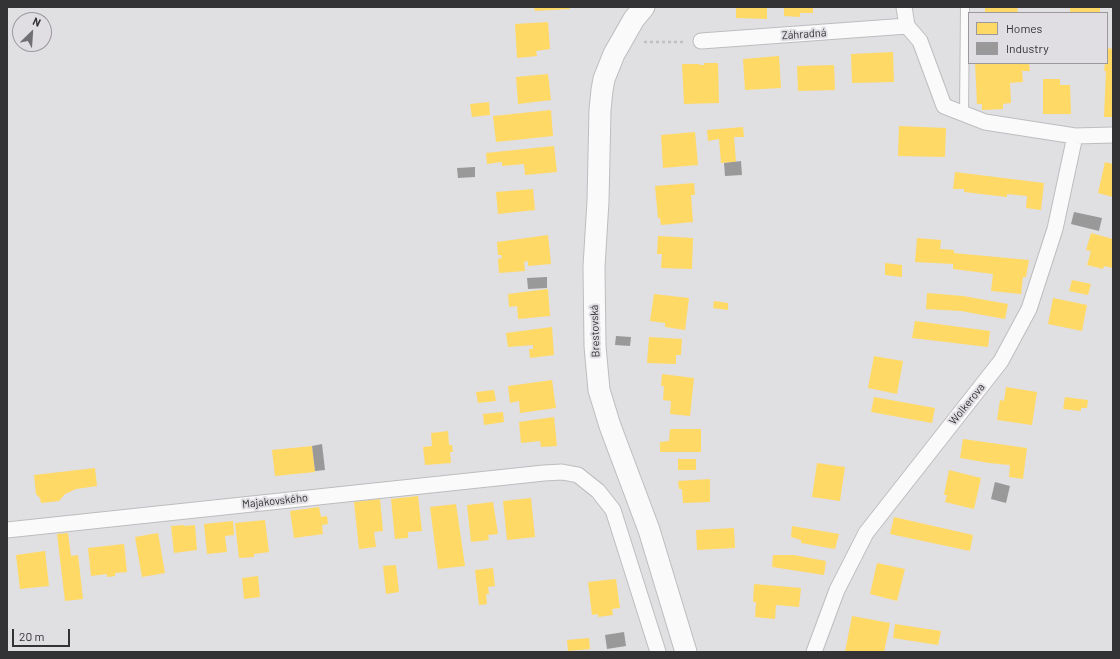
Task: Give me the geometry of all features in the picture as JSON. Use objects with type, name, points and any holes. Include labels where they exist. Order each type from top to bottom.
[{"type":"street","name":"Brestovská","points":[[644,7],[634,19],[620,43],[604,79],[600,110],[594,268],[595,346],[599,390],[610,426],[649,530],[686,652]]},
{"type":"street","points":[[904,7],[907,26],[920,41],[944,106],[985,122],[1075,136],[1113,135]]},
{"type":"street","name":"Záhradná","points":[[701,42],[907,26]]},
{"type":"street","name":"Wolkerova","points":[[814,652],[837,590],[866,533],[1001,361],[1029,308],[1055,229],[1075,136]]},
{"type":"street","name":"Majakovského","points":[[7,530],[544,472],[562,472],[578,475],[598,491],[613,510],[658,652]]},
{"type":"lane","points":[[964,114],[965,7]]},
{"type":"path","points":[[620,43],[701,42]]},
{"type":"building: Homes","points":[[534,7],[570,7],[570,9],[535,11]]},
{"type":"building: Homes","points":[[736,7],[767,7],[767,19],[736,18]]},
{"type":"building: Homes","points":[[784,7],[813,7],[813,13],[800,13],[800,17],[784,16]]},
{"type":"building: Homes","points":[[985,7],[1017,7],[1018,12],[985,12]]},
{"type":"building: Homes","points":[[1070,7],[1100,7],[1100,12],[1070,12]]},
{"type":"building: Homes","points":[[548,22],[550,49],[536,51],[537,56],[517,58],[515,24]]},
{"type":"building: Homes","points":[[1108,48],[1113,49],[1113,117],[1104,117],[1106,71],[1104,71],[1105,64],[1108,64]]},
{"type":"building: Homes","points":[[893,52],[894,82],[852,83],[851,54]]},
{"type":"building: Homes","points":[[779,56],[781,88],[745,90],[743,59]]},
{"type":"building: Homes","points":[[704,63],[718,63],[719,103],[684,104],[682,64],[704,65]]},
{"type":"building: Homes","points":[[975,64],[1029,64],[1030,71],[1022,71],[1023,82],[1010,83],[1011,103],[1003,104],[1003,109],[982,110],[982,104],[977,104]]},
{"type":"building: Homes","points":[[834,65],[835,90],[798,91],[797,66]]},
{"type":"building: Homes","points":[[548,74],[551,100],[518,104],[516,77]]},
{"type":"building: Homes","points":[[1043,79],[1060,79],[1060,85],[1070,85],[1071,114],[1043,114]]},
{"type":"building: Homes","points":[[489,102],[490,115],[472,117],[470,104]]},
{"type":"building: Homes","points":[[551,110],[553,136],[496,142],[493,116]]},
{"type":"building: Homes","points":[[899,126],[946,128],[945,157],[898,156]]},
{"type":"building: Homes","points":[[743,127],[744,137],[734,137],[736,162],[721,163],[719,139],[708,141],[707,130]]},
{"type":"building: Homes","points":[[695,132],[698,165],[663,168],[661,135]]},
{"type":"building: Homes","points":[[554,146],[557,172],[525,175],[524,164],[502,166],[502,162],[487,164],[486,153]]},
{"type":"building: Homes","points":[[1105,162],[1113,164],[1113,197],[1098,193]]},
{"type":"building: Homes","points":[[955,172],[1044,183],[1041,210],[1026,208],[1027,196],[1007,194],[1007,197],[964,192],[964,189],[953,189]]},
{"type":"building: Homes","points":[[694,183],[695,195],[691,195],[693,222],[661,225],[660,218],[658,218],[655,186]]},
{"type":"building: Homes","points":[[533,189],[535,210],[498,214],[496,192]]},
{"type":"building: Homes","points":[[1091,233],[1113,239],[1113,268],[1104,266],[1103,269],[1087,265],[1091,251],[1086,250]]},
{"type":"building: Homes","points":[[548,235],[551,264],[528,266],[528,261],[524,262],[525,271],[499,273],[498,259],[502,258],[501,255],[498,255],[497,242]]},
{"type":"building: Homes","points":[[658,236],[693,238],[692,269],[661,268],[662,254],[657,254]]},
{"type":"building: Homes","points":[[917,238],[941,240],[940,249],[954,250],[954,253],[1029,260],[1026,277],[1023,277],[1021,294],[991,291],[993,274],[953,269],[953,264],[915,262]]},
{"type":"building: Homes","points":[[885,263],[902,265],[902,277],[885,275]]},
{"type":"building: Homes","points":[[1072,280],[1091,284],[1088,295],[1069,291]]},
{"type":"building: Homes","points":[[548,289],[550,316],[518,319],[517,306],[509,307],[508,294]]},
{"type":"building: Homes","points":[[927,293],[963,296],[1008,304],[1005,319],[961,311],[926,309]]},
{"type":"building: Homes","points":[[654,294],[689,298],[685,330],[665,327],[665,323],[650,321]]},
{"type":"building: Homes","points":[[1053,298],[1087,305],[1082,331],[1048,324]]},
{"type":"building: Homes","points":[[714,301],[728,303],[728,310],[713,308]]},
{"type":"building: Homes","points":[[915,321],[990,331],[988,347],[912,338]]},
{"type":"building: Homes","points":[[552,327],[554,355],[530,358],[529,349],[533,349],[533,345],[508,347],[506,333]]},
{"type":"building: Homes","points":[[649,337],[682,339],[681,355],[676,355],[676,364],[647,363]]},
{"type":"building: Homes","points":[[874,356],[903,361],[897,394],[868,388]]},
{"type":"building: Homes","points":[[662,374],[694,378],[690,416],[670,414],[671,401],[663,400],[664,386],[661,386]]},
{"type":"building: Homes","points":[[552,380],[556,408],[520,413],[519,401],[510,403],[508,386]]},
{"type":"building: Homes","points":[[1006,387],[1037,392],[1032,425],[997,420],[1000,400],[1004,401]]},
{"type":"building: Homes","points":[[494,390],[496,401],[478,403],[476,392]]},
{"type":"building: Homes","points":[[874,397],[935,408],[932,423],[871,412]]},
{"type":"building: Homes","points":[[1065,397],[1088,400],[1087,408],[1081,408],[1081,411],[1063,409]]},
{"type":"building: Homes","points":[[503,412],[504,422],[484,425],[483,414]]},
{"type":"building: Homes","points":[[554,417],[557,446],[541,447],[540,441],[521,443],[519,422]]},
{"type":"building: Homes","points":[[670,429],[701,429],[701,452],[660,452],[660,442],[669,441]]},
{"type":"building: Homes","points":[[448,431],[449,445],[452,445],[453,452],[450,452],[451,463],[425,465],[423,447],[432,446],[431,433]]},
{"type":"building: Homes","points":[[963,439],[1027,448],[1023,479],[1009,477],[1010,465],[960,458]]},
{"type":"building: Homes","points":[[312,446],[315,472],[275,476],[272,450]]},
{"type":"building: Homes","points":[[678,459],[696,459],[696,470],[678,470]]},
{"type":"building: Homes","points":[[817,463],[845,467],[840,501],[812,497]]},
{"type":"building: Homes","points":[[95,468],[97,486],[76,489],[65,494],[59,501],[41,503],[40,498],[36,494],[34,475]]},
{"type":"building: Homes","points":[[949,470],[981,478],[974,509],[945,502],[947,495],[944,495]]},
{"type":"building: Homes","points":[[710,479],[710,502],[683,503],[682,489],[679,489],[678,481]]},
{"type":"building: Homes","points":[[418,496],[422,531],[408,532],[408,538],[395,539],[391,499]]},
{"type":"building: Homes","points":[[531,498],[535,537],[507,540],[503,501]]},
{"type":"building: Homes","points":[[380,499],[383,531],[374,532],[376,547],[359,549],[354,502]]},
{"type":"building: Homes","points":[[493,502],[498,534],[488,535],[489,540],[471,542],[467,505]]},
{"type":"building: Homes","points":[[456,504],[465,566],[438,569],[430,507]]},
{"type":"building: Homes","points":[[319,507],[321,517],[327,516],[328,524],[322,525],[323,534],[294,538],[290,511]]},
{"type":"building: Homes","points":[[894,517],[973,535],[970,551],[890,534]]},
{"type":"building: Homes","points":[[265,520],[269,552],[254,554],[254,557],[239,558],[235,523]]},
{"type":"building: Homes","points":[[233,521],[234,535],[225,536],[227,552],[207,554],[204,524]]},
{"type":"building: Homes","points":[[195,525],[197,550],[174,553],[171,526]]},
{"type":"building: Homes","points":[[792,526],[839,534],[835,549],[801,543],[801,540],[791,537]]},
{"type":"building: Homes","points":[[734,528],[735,548],[697,550],[696,530]]},
{"type":"building: Homes","points":[[68,533],[71,556],[78,555],[83,599],[65,601],[57,534]]},
{"type":"building: Homes","points":[[158,533],[165,573],[142,577],[135,537]]},
{"type":"building: Homes","points":[[124,544],[127,572],[115,573],[115,576],[107,577],[107,574],[91,576],[88,548]]},
{"type":"building: Homes","points":[[45,551],[49,586],[20,589],[16,555]]},
{"type":"building: Homes","points":[[773,555],[794,555],[826,561],[824,575],[772,567]]},
{"type":"building: Homes","points":[[877,563],[905,569],[897,601],[870,594]]},
{"type":"building: Homes","points":[[396,565],[399,592],[386,594],[383,566]]},
{"type":"building: Homes","points":[[493,568],[495,586],[488,587],[489,594],[486,594],[487,604],[479,605],[475,570]]},
{"type":"building: Homes","points":[[258,576],[260,597],[244,599],[242,578]]},
{"type":"building: Homes","points":[[616,579],[620,608],[612,609],[613,615],[598,617],[598,614],[592,615],[588,582]]},
{"type":"building: Homes","points":[[754,584],[801,588],[799,607],[776,605],[775,619],[755,617],[756,602],[753,602]]},
{"type":"building: Homes","points":[[852,616],[890,623],[884,652],[845,652]]},
{"type":"building: Homes","points":[[895,624],[941,631],[938,645],[893,638]]},
{"type":"building: Homes","points":[[589,638],[590,649],[568,651],[567,640]]},
{"type":"building: Industry","points":[[741,161],[742,175],[725,176],[724,163]]},
{"type":"building: Industry","points":[[475,167],[475,177],[458,178],[457,168]]},
{"type":"building: Industry","points":[[1074,212],[1102,218],[1099,231],[1071,224]]},
{"type":"building: Industry","points":[[547,277],[547,288],[528,289],[527,278]]},
{"type":"building: Industry","points":[[616,336],[631,337],[630,346],[615,345]]},
{"type":"building: Industry","points":[[322,444],[325,470],[315,471],[312,446]]},
{"type":"building: Industry","points":[[995,482],[1010,486],[1006,503],[991,499]]},
{"type":"building: Industry","points":[[624,632],[626,646],[607,649],[605,635]]}]
